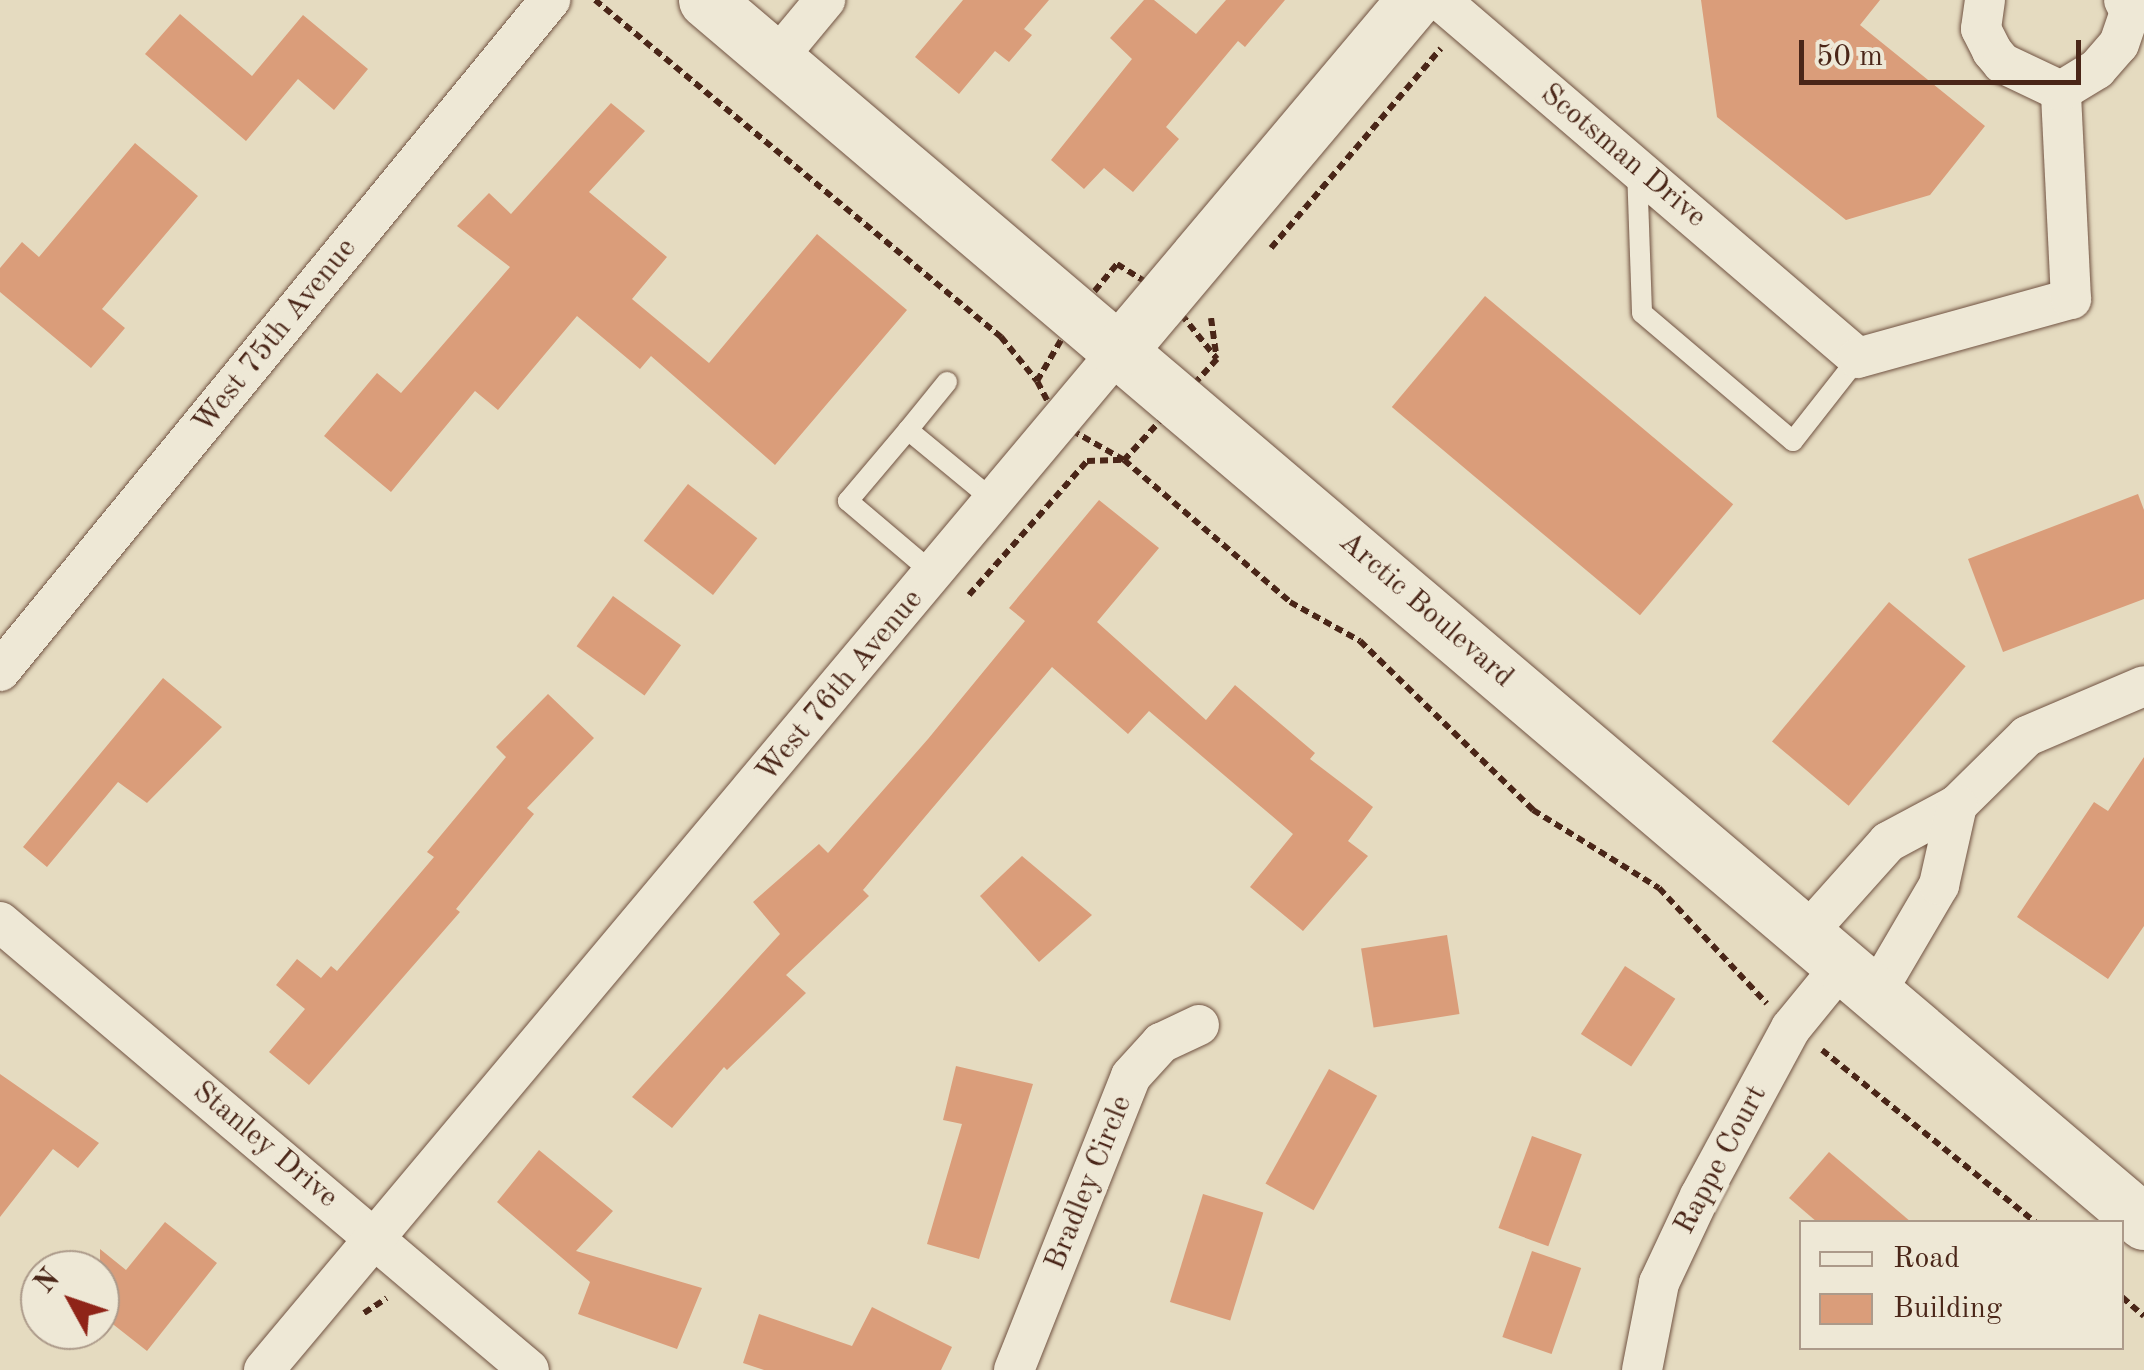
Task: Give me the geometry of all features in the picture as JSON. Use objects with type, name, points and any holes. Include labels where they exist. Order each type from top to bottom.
[{"type":"main road","name":"Arctic Boulevard","points":[[706,0],[1121,348],[1839,967],[2144,1222]]},
{"type":"main road","name":"West 76th Avenue","points":[[1121,348],[1439,7]]},
{"type":"street","name":"West 75th Avenue","points":[[0,672],[550,0]]},
{"type":"street","points":[[776,59],[824,0]]},
{"type":"street","points":[[1985,0],[1982,29],[2002,63],[2061,91]]},
{"type":"street","name":"Scotsman Drive","points":[[1439,7],[1636,167],[1858,358]]},
{"type":"street","points":[[2061,91],[2097,69],[2119,44],[2133,7]]},
{"type":"street","points":[[1858,358],[2072,299],[2061,91]]},
{"type":"street","name":"West 76th Avenue","points":[[264,1370],[1121,348]]},
{"type":"street","points":[[1839,967],[1888,842],[1956,805],[2027,736],[2144,686]]},
{"type":"street","points":[[1839,967],[1939,885],[1956,805]]},
{"type":"street","name":"Stanley Drive","points":[[0,922],[529,1370]]},
{"type":"street","name":"Rappe Court","points":[[1642,1370],[1659,1283],[1791,1028],[1839,967]]},
{"type":"street","name":"Bradley Circle","points":[[1014,1370],[1131,1076],[1160,1043],[1199,1026]]},
{"type":"lane","points":[[1636,167],[1642,313],[1793,441],[1858,358]]},
{"type":"lane","points":[[934,574],[848,501],[946,382]]},
{"type":"lane","points":[[908,430],[994,501]]},
{"type":"path","points":[[594,0],[1001,337],[1037,381]]},
{"type":"path","points":[[1258,263],[1439,7]]},
{"type":"path","points":[[1217,359],[1208,322],[1220,307]]},
{"type":"path","points":[[1124,460],[1290,602],[1360,641],[1532,810],[1659,888],[1791,1028],[2032,1220]]},
{"type":"path","points":[[2124,1299],[2144,1316]]},
{"type":"building","points":[[963,0],[1049,0],[1024,29],[1032,35],[1009,62],[995,51],[959,94],[915,57]]},
{"type":"building","points":[[1144,0],[1154,0],[1196,34],[1226,0],[1285,0],[1245,47],[1238,41],[1166,127],[1179,139],[1133,192],[1104,168],[1084,189],[1051,160],[1132,59],[1110,38]]},
{"type":"building","points":[[1701,0],[1880,0],[1860,25],[1985,126],[1930,195],[1846,220],[1717,117]]},
{"type":"building","points":[[180,14],[252,76],[303,15],[368,69],[334,110],[298,79],[246,141],[145,54]]},
{"type":"building","points":[[611,103],[645,131],[589,192],[667,257],[632,299],[709,363],[817,234],[907,310],[775,465],[651,356],[640,369],[577,316],[498,410],[475,391],[391,492],[324,436],[377,373],[401,393],[510,267],[457,226],[489,193],[511,214]]},
{"type":"building","points":[[135,143],[198,196],[102,309],[125,328],[91,368],[0,292],[0,268],[22,242],[39,257]]},
{"type":"building","points":[[1485,296],[1733,504],[1640,615],[1392,407]]},
{"type":"building","points":[[688,484],[757,538],[713,595],[644,541]]},
{"type":"building","points":[[2138,494],[2144,510],[2144,599],[2003,652],[1968,559]]},
{"type":"building","points":[[1099,500],[1159,548],[1097,622],[1206,720],[1235,685],[1315,753],[1310,759],[1373,807],[1348,841],[1368,856],[1303,931],[1250,887],[1293,834],[1149,711],[1128,734],[1052,667],[863,890],[869,896],[786,975],[806,993],[727,1070],[724,1067],[672,1128],[632,1097],[780,934],[753,902],[819,844],[828,853],[928,739],[1025,621],[1009,608]]},
{"type":"building","points":[[613,596],[681,645],[645,696],[577,646]]},
{"type":"building","points":[[1889,602],[1966,666],[1849,806],[1772,741]]},
{"type":"building","points":[[163,678],[222,727],[147,803],[118,782],[47,867],[23,847]]},
{"type":"building","points":[[548,694],[594,738],[527,808],[534,814],[456,909],[460,912],[309,1085],[269,1052],[305,1009],[276,985],[297,959],[321,978],[331,966],[337,971],[434,857],[427,852],[506,757],[496,747]]},
{"type":"building","points":[[2144,757],[2144,926],[2108,979],[2017,917],[2094,802],[2108,811]]},
{"type":"building","points":[[1022,856],[1092,915],[1039,962],[980,896]]},
{"type":"building","points":[[1447,935],[1460,1014],[1374,1028],[1361,949]]},
{"type":"building","points":[[1625,966],[1675,999],[1631,1067],[1581,1034]]},
{"type":"building","points":[[956,1066],[1033,1084],[979,1259],[927,1244],[962,1124],[943,1120]]},
{"type":"building","points":[[1329,1069],[1377,1096],[1314,1210],[1265,1184]]},
{"type":"building","points":[[0,1074],[99,1143],[78,1168],[53,1149],[0,1217]]},
{"type":"building","points":[[1532,1136],[1582,1154],[1548,1246],[1498,1228]]},
{"type":"building","points":[[539,1150],[613,1211],[576,1251],[702,1288],[677,1349],[578,1314],[590,1282],[497,1202]]},
{"type":"building","points":[[1829,1152],[1909,1220],[1815,1220],[1789,1198]]},
{"type":"building","points":[[1203,1194],[1263,1212],[1230,1320],[1170,1302]]},
{"type":"building","points":[[165,1222],[217,1263],[147,1351],[120,1330],[120,1265],[126,1270]]},
{"type":"building","points":[[1532,1251],[1581,1268],[1552,1354],[1502,1337]]},
{"type":"building","points":[[872,1307],[952,1347],[941,1370],[764,1370],[743,1363],[759,1314],[852,1346]]}]
